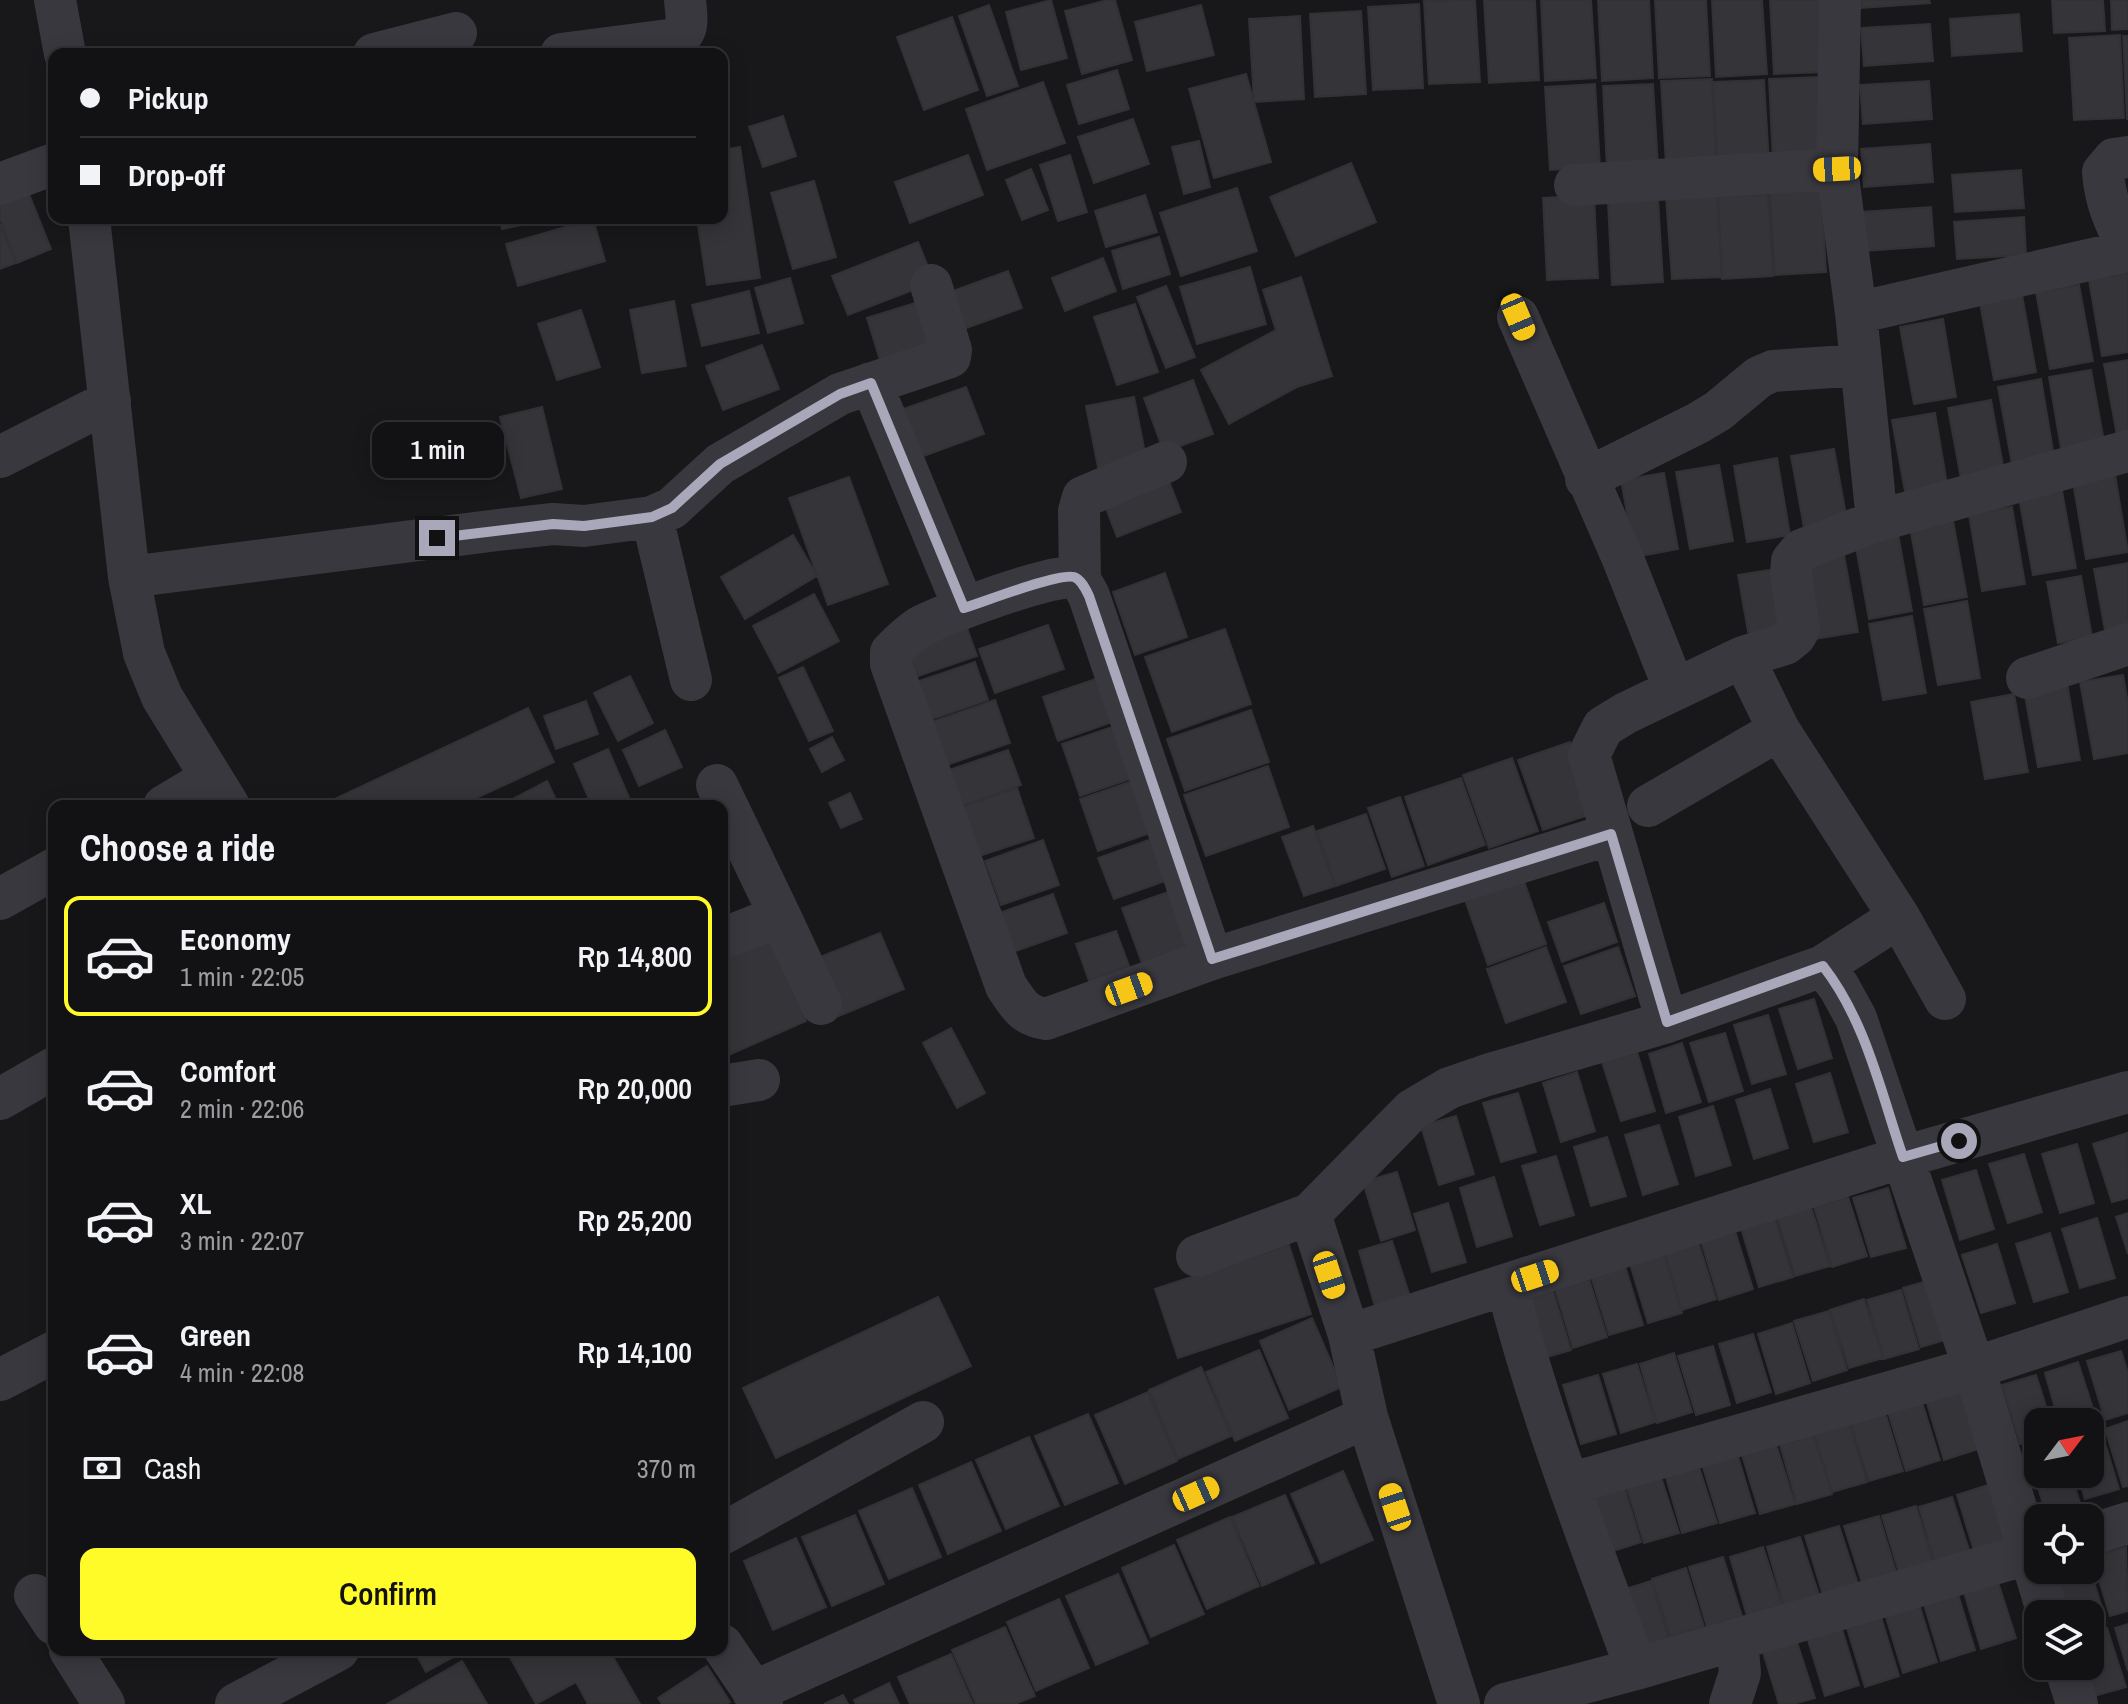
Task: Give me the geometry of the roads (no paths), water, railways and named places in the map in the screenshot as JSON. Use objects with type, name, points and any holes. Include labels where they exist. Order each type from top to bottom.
[{"type":"street","points":[[55,0],[64,48]]},
{"type":"street","points":[[607,48],[676,39],[687,27],[685,0]]},
{"type":"street","points":[[1840,0],[1837,169],[1856,313],[1877,521]]},
{"type":"street","points":[[394,48],[458,29]]},
{"type":"street","points":[[1856,313],[2128,249],[2104,193],[2103,172],[2114,159],[2128,157]]},
{"type":"street","points":[[0,184],[48,166]]},
{"type":"street","points":[[1575,185],[1837,169]]},
{"type":"street","points":[[90,224],[129,577],[144,653],[162,697],[220,792],[188,800]]},
{"type":"street","points":[[129,577],[498,530],[553,524],[584,526],[652,517],[672,508],[720,464],[840,394],[950,357],[951,350],[931,285]]},
{"type":"street","points":[[1518,317],[1623,559],[1674,688]]},
{"type":"street","points":[[1586,479],[1698,423],[1718,411],[1759,377],[1773,371],[1861,365]]},
{"type":"street","points":[[871,383],[964,608]]},
{"type":"street","points":[[0,457],[110,401]]},
{"type":"street","points":[[1667,1022],[1589,755],[1603,727],[1674,688],[1743,657],[1785,644],[1795,636],[1799,629],[1791,574],[1792,561],[1801,550],[1877,521],[2128,451]]},
{"type":"street","points":[[1080,582],[1079,511],[1083,497],[1166,462]]},
{"type":"street","points":[[652,517],[691,680]]},
{"type":"street","points":[[1212,959],[1089,596],[1080,582],[1073,577],[1056,578],[964,608],[922,626],[891,652],[891,664],[1006,986],[1016,1002],[1032,1017],[1046,1019],[1212,959],[1611,834]]},
{"type":"street","points":[[2027,678],[2128,644]]},
{"type":"street","points":[[1743,657],[1779,730],[1899,917],[1945,999]]},
{"type":"street","points":[[1648,806],[1779,730]]},
{"type":"street","points":[[717,785],[724,800]]},
{"type":"street","points":[[728,808],[821,1004]]},
{"type":"street","points":[[0,899],[48,872]]},
{"type":"street","points":[[728,937],[780,916]]},
{"type":"street","points":[[1197,1256],[1310,1214],[1412,1110],[1449,1088],[1667,1022],[1823,966],[1899,917]]},
{"type":"street","points":[[1823,966],[1856,1018],[2024,1525]]},
{"type":"street","points":[[0,1099],[48,1071]]},
{"type":"street","points":[[1349,1335],[1903,1157],[2128,1092]]},
{"type":"street","points":[[1310,1214],[1349,1335],[1367,1417],[1459,1704]]},
{"type":"street","points":[[1507,1285],[1522,1343],[1569,1484],[1636,1669]]},
{"type":"street","points":[[1569,1484],[1974,1368],[2128,1317]]},
{"type":"street","points":[[0,1380],[48,1355]]},
{"type":"street","points":[[728,1654],[757,1698],[1367,1417]]},
{"type":"street","points":[[728,1531],[923,1422]]},
{"type":"street","points":[[2104,1531],[2128,1523]]},
{"type":"street","points":[[1505,1704],[2024,1556]]},
{"type":"street","points":[[1730,1704],[1740,1673],[1737,1640]]},
{"type":"street","points":[[74,1656],[104,1704]]},
{"type":"street","points":[[236,1704],[294,1661],[314,1656]]},
{"type":"street","points":[[2069,1680],[2077,1704]]}]
